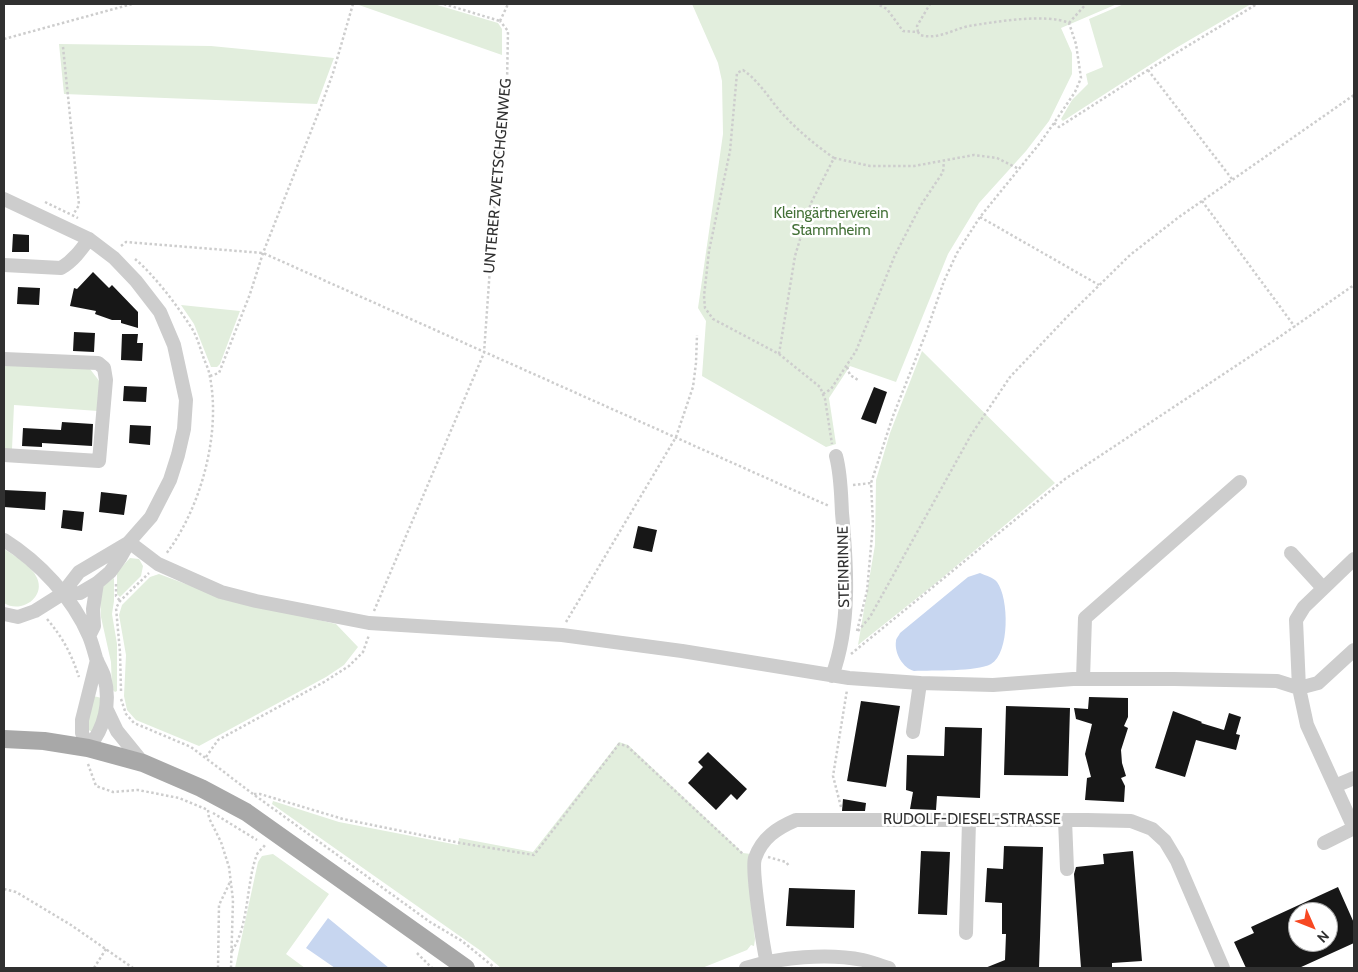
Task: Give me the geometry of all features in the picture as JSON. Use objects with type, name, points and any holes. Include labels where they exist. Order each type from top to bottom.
[{"type":"main road","points":[[4,739],[44,741],[88,748],[143,763],[201,788],[246,812],[466,968]]},
{"type":"street","points":[[4,199],[89,239],[114,258],[136,280],[160,312],[174,345],[186,400],[184,429],[170,480],[151,516],[129,542],[110,572],[97,583],[80,593],[62,594]]},
{"type":"street","points":[[4,265],[61,268],[81,251],[89,239]]},
{"type":"street","points":[[4,359],[98,363],[104,368],[106,380],[99,461],[4,455]]},
{"type":"street","name":"STEINRINNE","points":[[832,676],[837,662],[844,616],[846,550],[840,470],[834,451]]},
{"type":"street","points":[[1083,679],[1085,618],[1240,482]]},
{"type":"street","points":[[4,540],[40,566],[78,615],[89,636],[104,675],[107,694],[104,720],[97,737],[88,748],[82,733],[82,720],[97,660]]},
{"type":"street","points":[[129,542],[158,564],[221,592],[256,601],[369,623],[562,635],[682,651],[849,678],[920,683],[993,685],[1083,679],[1174,678],[1277,681],[1299,688],[1318,683],[1354,650]]},
{"type":"street","points":[[4,614],[18,617],[38,610],[62,594],[79,572],[129,542]]},
{"type":"street","points":[[1291,553],[1323,588]]},
{"type":"street","points":[[1324,843],[1354,828],[1307,725],[1299,688],[1296,620],[1304,607],[1354,559]]},
{"type":"street","points":[[89,636],[94,626],[93,609],[97,583]]},
{"type":"street","points":[[913,732],[920,683]]},
{"type":"street","points":[[105,708],[117,731],[143,763]]},
{"type":"street","points":[[1335,786],[1354,778]]},
{"type":"street","name":"RUDOLF-DIESEL-STRASSE","points":[[756,856],[767,837],[777,828],[796,820],[1131,821],[1152,829],[1165,841],[1176,861],[1223,968]]},
{"type":"street","points":[[1065,820],[1067,869]]},
{"type":"street","points":[[966,933],[969,821]]},
{"type":"street","points":[[756,856],[755,876],[767,965]]},
{"type":"street","points":[[746,968],[824,957],[863,960],[889,968]]},
{"type":"path","points":[[4,39],[132,4]]},
{"type":"path","points":[[210,376],[219,372],[250,294],[263,253],[333,73],[353,4]]},
{"type":"path","points":[[444,4],[500,21],[508,4]]},
{"type":"path","points":[[877,4],[887,9],[903,31],[918,32],[920,35],[930,38],[968,27],[1033,18],[1060,20],[1069,23]]},
{"type":"path","points":[[918,32],[917,26],[930,4]]},
{"type":"path","points":[[1069,23],[1086,4]]},
{"type":"path","points":[[1054,123],[1059,127],[1257,4]]},
{"type":"path","name":"UNTERER ZWETSCHGENWEG","points":[[206,758],[218,740],[324,682],[349,666],[363,652],[369,636],[369,623],[484,353],[500,126],[507,84],[508,31],[500,21]]},
{"type":"path","points":[[1069,23],[1076,44],[1081,78],[1075,92],[1054,123],[980,217],[957,253],[944,281],[926,333],[892,416],[871,483],[873,524],[867,591],[857,632],[870,617],[971,435],[1010,377],[1130,255],[1232,179],[1354,95]]},
{"type":"path","points":[[63,47],[79,205],[73,215]]},
{"type":"path","points":[[834,451],[820,387],[779,354],[713,319],[705,308],[704,296],[709,252],[730,151],[737,73],[743,70],[754,77],[780,111],[810,141],[834,158],[870,166],[914,166],[974,155],[996,158],[1019,169]]},
{"type":"path","points":[[1148,70],[1232,179]]},
{"type":"path","points":[[779,354],[795,256],[811,203],[834,158]]},
{"type":"path","points":[[823,394],[831,389],[856,351],[895,255],[921,205],[943,172],[944,161]]},
{"type":"path","points":[[37,199],[80,219]]},
{"type":"path","points":[[1202,201],[1294,327]]},
{"type":"path","points":[[980,217],[1099,285]]},
{"type":"path","points":[[114,241],[120,246],[126,242],[263,253],[842,512]]},
{"type":"path","points":[[135,259],[150,272],[192,328],[210,376],[213,416],[208,458],[196,500],[175,542],[158,564],[120,601],[116,608],[120,652],[121,703],[126,714],[134,723],[190,747],[206,758],[430,922],[462,941],[495,968]]},
{"type":"path","points":[[837,662],[854,652],[1065,479],[1354,285]]},
{"type":"path","points":[[562,635],[562,627],[676,437],[693,387],[696,363],[696,335]]},
{"type":"path","points":[[847,366],[850,375],[858,380]]},
{"type":"path","points":[[841,487],[871,483]]},
{"type":"path","points":[[38,610],[59,632],[71,654],[84,690],[89,693]]},
{"type":"path","points":[[841,806],[833,776],[849,678]]},
{"type":"path","points":[[253,794],[260,794],[343,819],[460,843],[534,855],[619,744],[627,746],[742,855],[786,862],[789,866]]},
{"type":"path","points":[[88,748],[89,769],[96,786],[113,792],[138,790],[179,798],[208,810],[238,828]]},
{"type":"path","points":[[208,810],[209,818],[222,842],[229,867],[233,900],[231,968]]},
{"type":"path","points":[[231,952],[238,942],[256,855],[265,845]]},
{"type":"path","points":[[218,968],[219,905],[231,882]]},
{"type":"path","points":[[4,889],[16,892],[71,924],[133,968]]},
{"type":"path","points":[[94,968],[106,950]]},
{"type":"path","points":[[414,950],[432,968]]},
{"type":"green space","points":[[356,4],[434,4],[498,23],[502,29],[502,55]]},
{"type":"green space","name":"Kleingärtnerverein Stammheim","points":[[692,4],[1117,4],[1061,28],[1072,53],[1072,74],[1049,121],[1026,151],[979,203],[948,254],[896,382],[850,366],[829,398],[836,444],[826,447],[702,376],[706,321],[698,308],[723,134],[722,81],[718,63]]},
{"type":"green space","points":[[1124,4],[1251,4],[1176,48],[1063,121],[1061,119],[1072,100],[1088,84],[1086,74],[1103,67],[1089,19]]},
{"type":"green space","points":[[59,44],[211,46],[334,58],[317,104],[64,94]]},
{"type":"green space","points":[[181,305],[240,311],[220,364],[217,367],[211,367],[194,324]]},
{"type":"green space","points":[[922,351],[1055,483],[936,583],[858,645],[875,545],[876,480],[890,433]]},
{"type":"green space","points":[[4,365],[90,369],[100,382],[98,411],[14,405],[12,449],[4,449]]},
{"type":"green space","points":[[4,549],[27,565],[37,578],[38,592],[35,598],[24,605],[17,607],[4,603]]},
{"type":"green space","points":[[130,558],[139,559],[143,566],[141,576],[120,597],[117,594],[117,572]]},
{"type":"green space","points":[[159,574],[221,597],[336,624],[358,647],[344,665],[326,677],[199,746],[136,720],[127,710],[124,696],[126,655],[119,615],[122,605],[150,577]]},
{"type":"green space","points":[[114,578],[112,614],[117,644],[117,691],[115,692],[112,689],[111,662],[101,617],[100,597],[103,586]]},
{"type":"green space","points":[[93,696],[102,698],[95,731],[90,731],[88,729],[88,717]]},
{"type":"green space","points":[[619,742],[628,745],[743,853],[751,854],[748,877],[755,939],[754,946],[751,945],[747,950],[702,968],[501,968],[481,951],[272,804],[273,801],[339,822],[458,845],[459,838],[533,852]]},
{"type":"green space","points":[[273,854],[329,894],[286,954],[305,968],[235,968],[258,862],[262,856]]},
{"type":"water","points":[[980,573],[997,582],[1004,600],[1006,625],[1002,649],[997,658],[991,664],[984,667],[965,669],[914,671],[906,667],[896,650],[896,640],[900,633],[968,577]]},
{"type":"water","points":[[328,918],[389,968],[335,968],[306,948]]},
{"type":"building","points":[[13,234],[29,235],[29,252],[12,252]]},
{"type":"building","points":[[93,272],[109,288],[112,285],[138,312],[138,328],[121,323],[121,320],[112,320],[95,314],[96,311],[70,306],[74,288],[77,289]]},
{"type":"building","points":[[18,287],[40,288],[39,305],[17,304]]},
{"type":"building","points":[[74,332],[95,333],[94,352],[73,351]]},
{"type":"building","points":[[122,334],[138,334],[137,343],[143,343],[142,361],[121,360]]},
{"type":"building","points":[[124,386],[147,387],[146,402],[123,401]]},
{"type":"building","points":[[874,387],[887,392],[876,424],[861,419]]},
{"type":"building","points":[[62,422],[93,424],[92,446],[42,443],[42,447],[22,446],[23,428],[61,430]]},
{"type":"building","points":[[130,425],[151,426],[150,445],[129,443]]},
{"type":"building","points":[[4,490],[46,492],[45,510],[4,507]]},
{"type":"building","points":[[101,492],[127,495],[124,515],[99,512]]},
{"type":"building","points":[[63,510],[84,512],[82,531],[61,528]]},
{"type":"building","points":[[638,526],[657,530],[652,552],[633,548]]},
{"type":"building","points":[[1089,697],[1128,698],[1128,717],[1124,726],[1128,728],[1121,750],[1126,776],[1121,778],[1125,786],[1124,802],[1085,800],[1087,778],[1091,777],[1085,754],[1092,724],[1076,719],[1074,708],[1088,709]]},
{"type":"building","points":[[861,701],[900,706],[886,787],[847,781]]},
{"type":"building","points":[[1006,706],[1070,708],[1068,776],[1004,775]]},
{"type":"building","points":[[1173,711],[1224,730],[1229,713],[1241,717],[1236,734],[1240,735],[1236,750],[1196,740],[1185,777],[1155,768]]},
{"type":"building","points":[[945,727],[982,728],[980,798],[937,796],[936,810],[910,809],[913,792],[906,790],[907,755],[944,756]]},
{"type":"building","points":[[708,752],[747,789],[737,800],[731,794],[716,810],[688,783],[703,767],[698,762]]},
{"type":"building","points":[[843,799],[866,803],[865,811],[842,811]]},
{"type":"building","points":[[1004,846],[1043,847],[1039,968],[985,968],[1005,960],[1006,934],[1002,934],[1002,903],[985,902],[987,868],[1003,869]]},
{"type":"building","points":[[921,851],[950,852],[947,915],[918,914]]},
{"type":"building","points":[[1133,851],[1142,961],[1112,963],[1112,968],[1081,968],[1074,874],[1076,867],[1104,864],[1103,854]]},
{"type":"building","points":[[1338,887],[1354,923],[1354,943],[1338,950],[1338,902],[1305,902]]},
{"type":"building","points":[[789,888],[855,890],[854,928],[786,926]]},
{"type":"building","points":[[1288,910],[1288,952],[1334,952],[1299,968],[1246,968],[1234,942],[1254,933],[1251,927]]}]
